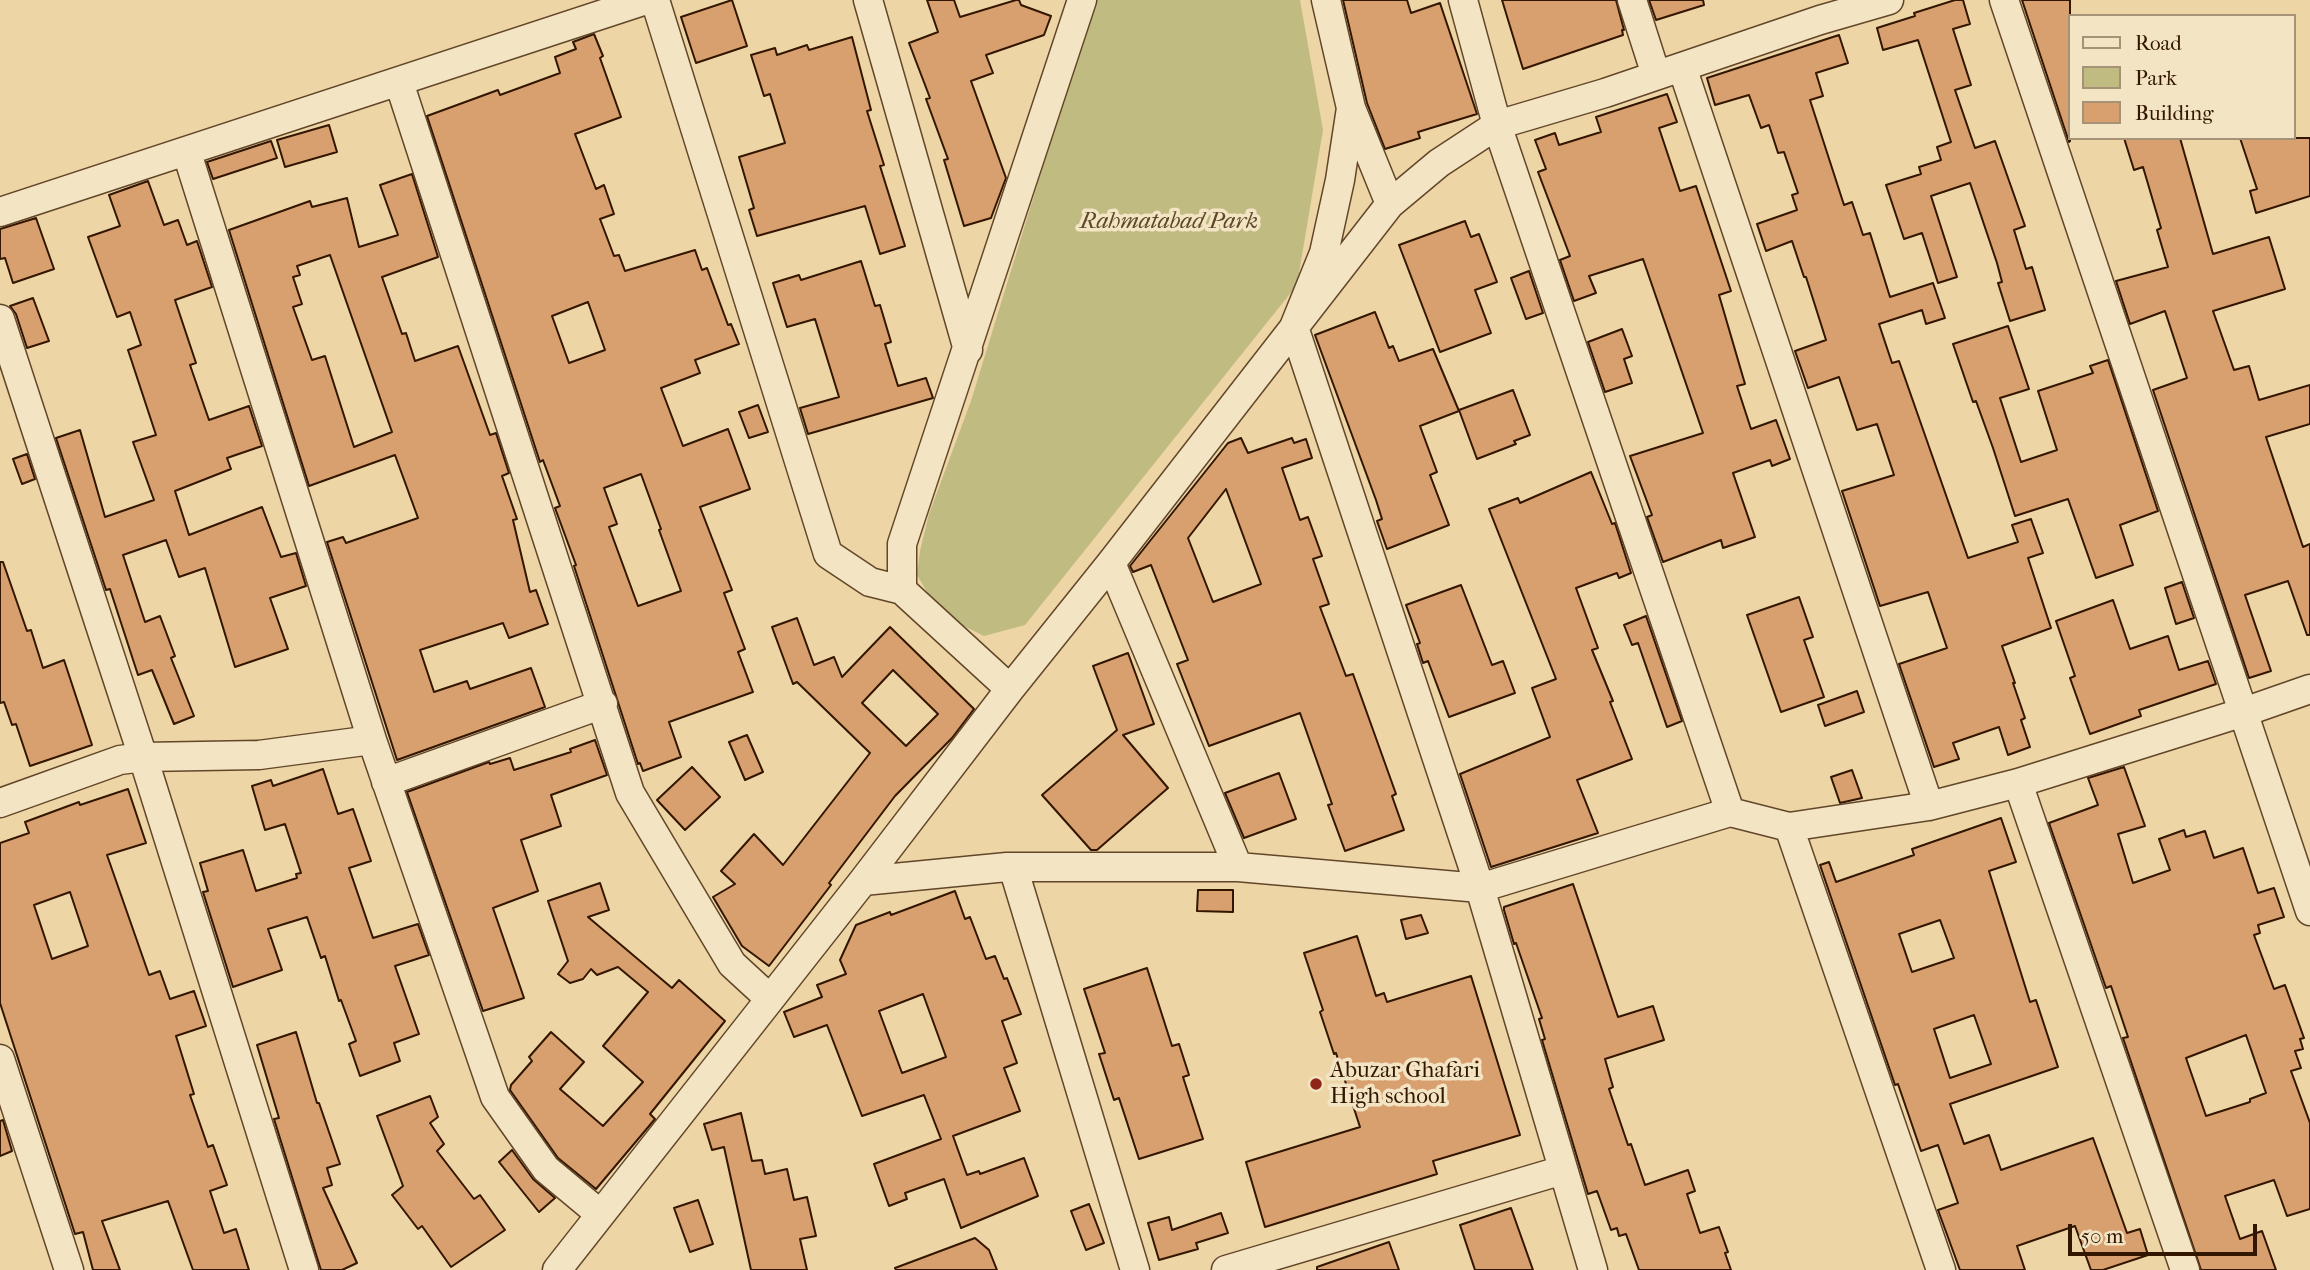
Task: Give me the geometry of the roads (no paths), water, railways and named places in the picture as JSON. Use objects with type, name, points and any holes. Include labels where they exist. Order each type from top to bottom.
[{"type":"street","points":[[0,212],[187,153],[646,0]]},
{"type":"street","points":[[655,0],[828,554],[870,582],[902,590],[1010,689]]},
{"type":"street","points":[[868,0],[968,350]]},
{"type":"street","points":[[902,590],[902,544],[1082,0]]},
{"type":"street","points":[[1326,0],[1351,108],[1390,204]]},
{"type":"street","points":[[1463,0],[1497,125],[1730,812]]},
{"type":"street","points":[[1632,0],[1669,71],[1929,806]]},
{"type":"street","points":[[556,1270],[1390,204],[1439,163],[1497,125],[1669,71],[1817,10],[1889,0]]},
{"type":"street","points":[[2004,0],[2310,911]]},
{"type":"street","points":[[399,82],[630,793],[732,964],[770,999]]},
{"type":"street","points":[[1351,108],[1340,180],[1324,253],[1294,327],[1480,888],[1592,1270]]},
{"type":"street","points":[[187,153],[372,740],[495,1097],[546,1169],[600,1214]]},
{"type":"street","points":[[0,319],[143,757],[304,1270]]},
{"type":"street","points":[[1111,563],[1238,867]]},
{"type":"street","points":[[863,881],[1013,867],[1238,867],[1480,888],[1730,812],[1789,827],[1929,806],[2018,783],[2310,689]]},
{"type":"street","points":[[386,782],[603,704]]},
{"type":"street","points":[[0,803],[120,760],[143,757],[260,755],[372,740]]},
{"type":"street","points":[[2018,783],[2185,1270]]},
{"type":"street","points":[[1789,827],[1941,1270]]},
{"type":"street","points":[[1013,867],[1135,1270]]},
{"type":"street","points":[[0,1059],[69,1270]]},
{"type":"street","points":[[1226,1270],[1563,1170]]},
{"type":"place","name":"Abuzar Ghafari High school","points":[[1316,1084]]},
{"type":"park label","name":"Rahmatabad Park","points":[[1169,222]]}]
